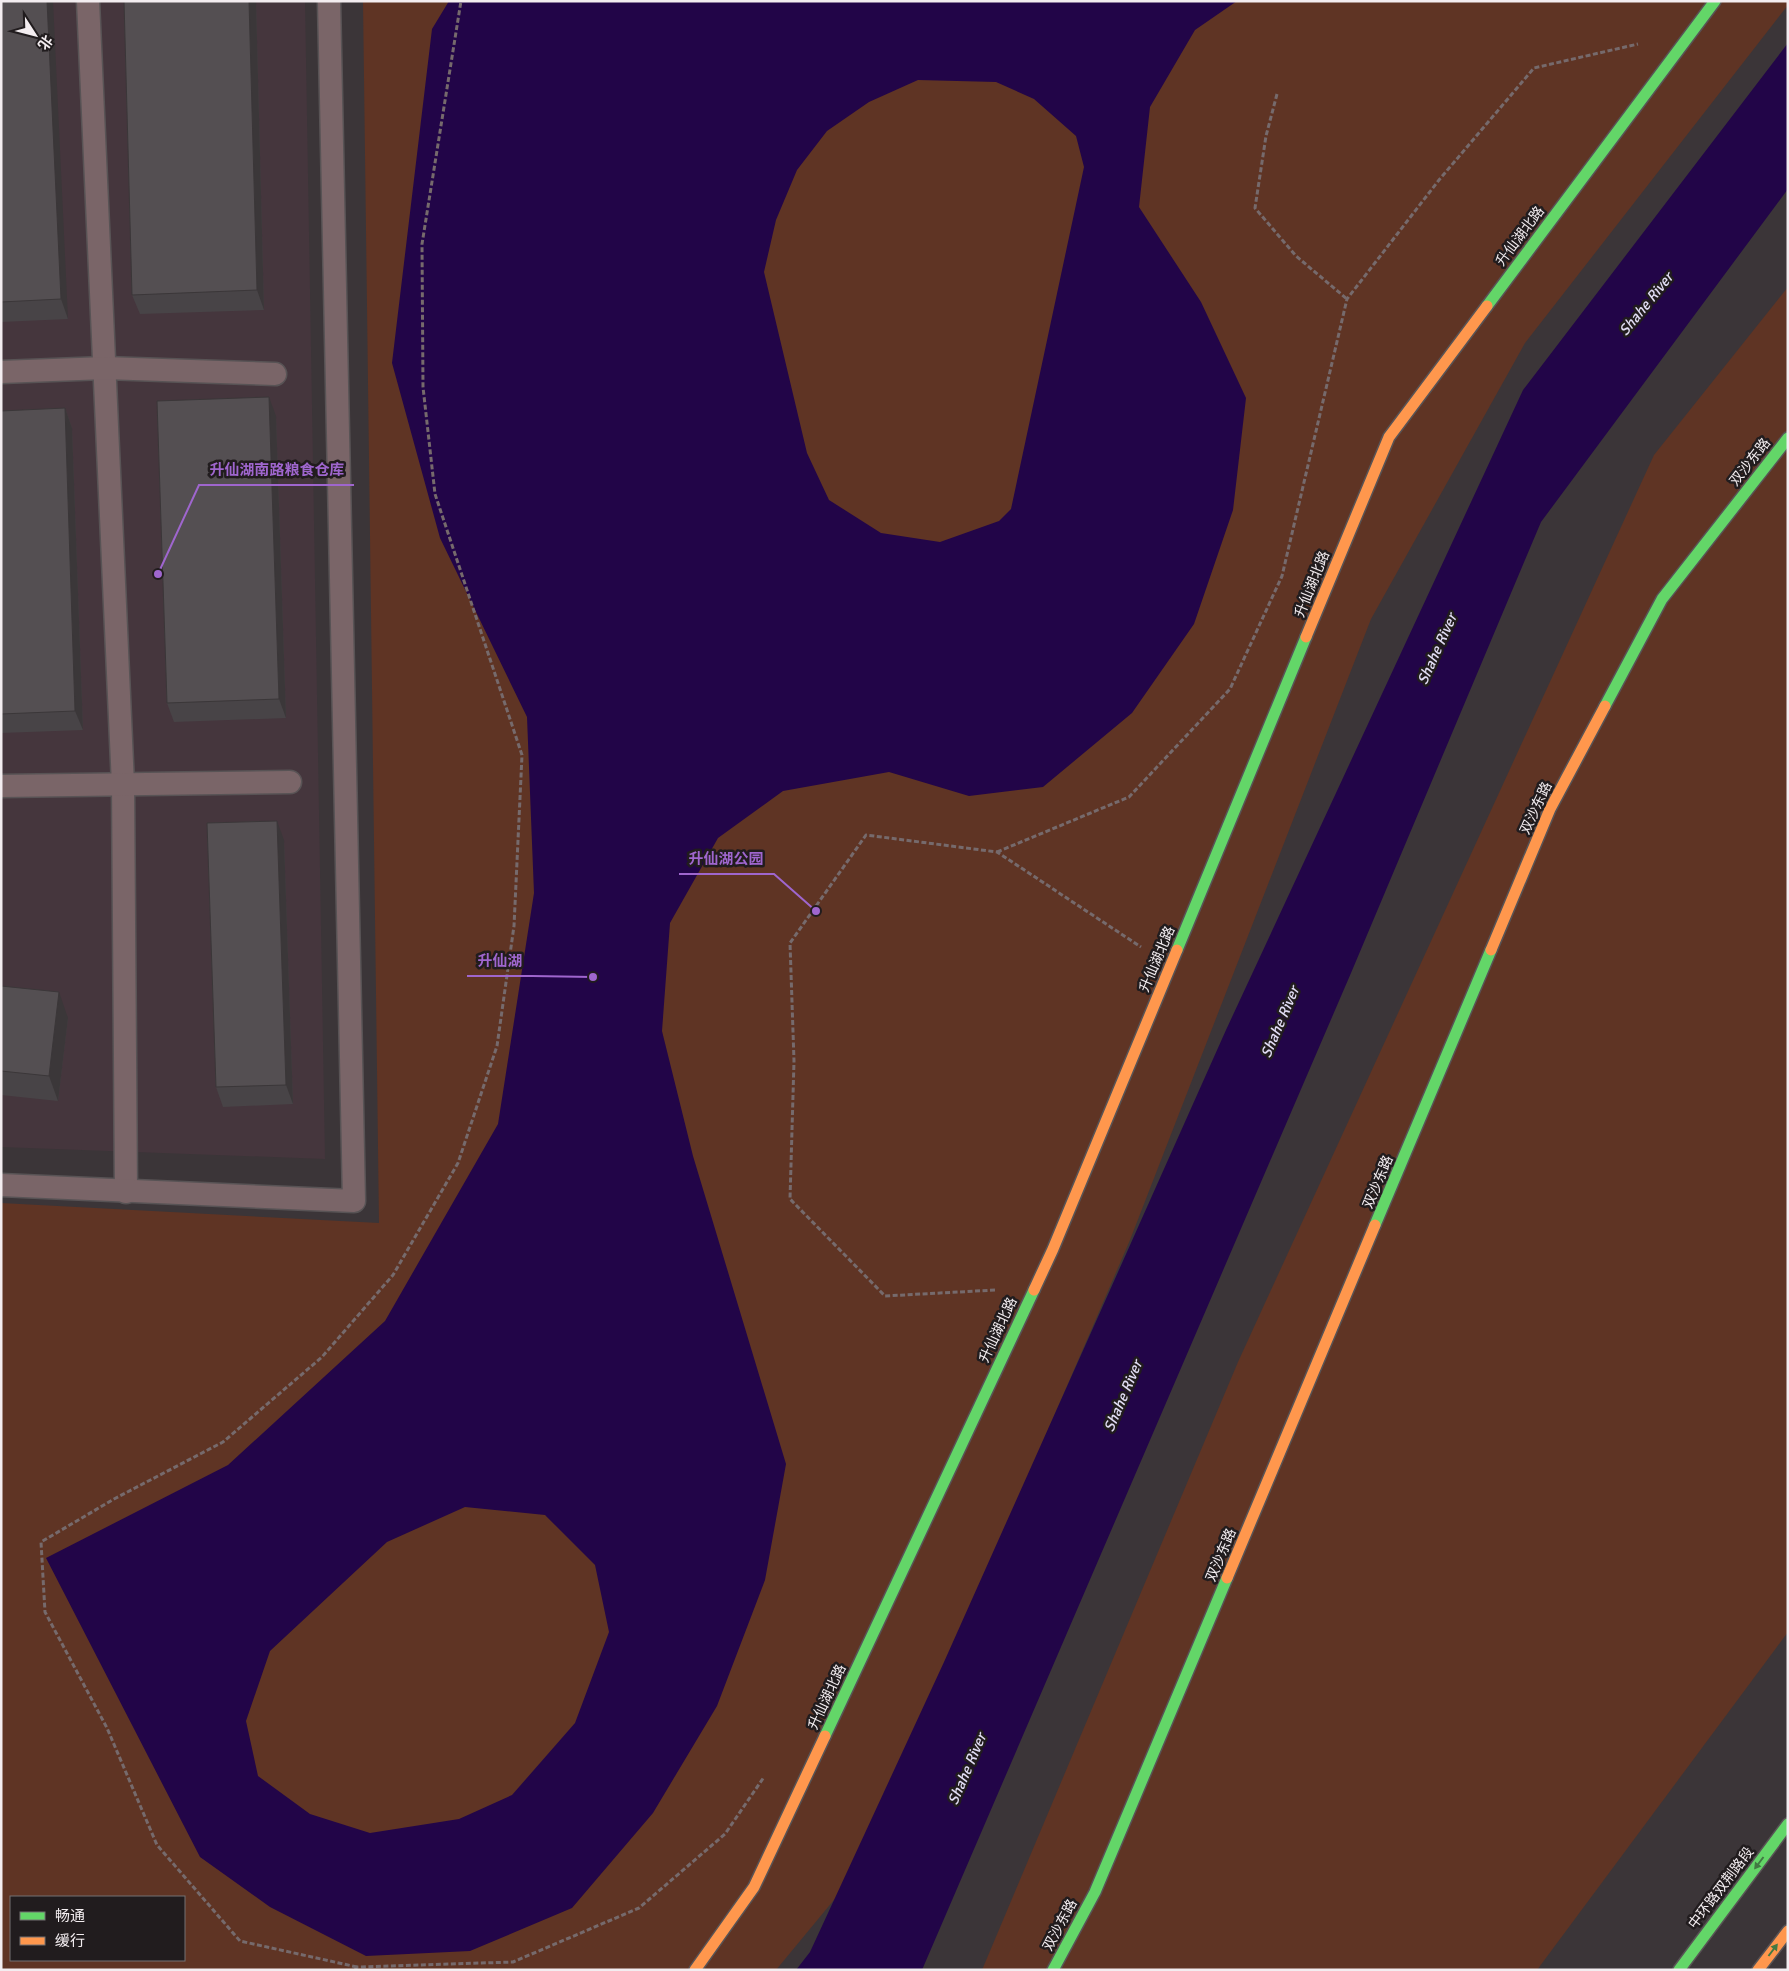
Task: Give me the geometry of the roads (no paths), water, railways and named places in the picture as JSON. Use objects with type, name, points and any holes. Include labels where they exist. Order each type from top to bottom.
[{"type":"street","name":"升仙湖北路","points":[[695,1970],[754,1887],[1046,1265],[1390,437],[1715,1]]},
{"type":"street","name":"双沙东路","points":[[1053,1970],[1095,1892],[1550,809],[1662,598],[1788,438]]},
{"type":"street","name":"中环路双荆路段","points":[[1679,1970],[1788,1824]]},
{"type":"street","points":[[1758,1970],[1788,1931]]},
{"type":"lane","points":[[88,1],[124,785],[126,1192]]},
{"type":"lane","points":[[1,1185],[354,1201],[329,1]]},
{"type":"lane","points":[[1,372],[105,368],[275,374]]},
{"type":"lane","points":[[1,786],[290,782]]},
{"type":"water","points":[[449,1],[1237,1],[1195,30],[1150,107],[1139,207],[1201,302],[1246,398],[1233,510],[1194,624],[1132,713],[1043,787],[969,796],[889,772],[783,791],[718,838],[670,923],[662,1031],[693,1156],[786,1464],[765,1580],[717,1706],[653,1813],[572,1908],[470,1951],[366,1956],[270,1907],[200,1857],[46,1558],[228,1465],[385,1321],[498,1124],[534,893],[527,717],[440,538],[392,363],[432,29]],"holes":[[[918,80],[996,82],[1034,99],[1076,136],[1084,167],[1011,509],[999,521],[940,542],[881,533],[829,500],[807,453],[764,272],[776,220],[797,170],[827,131],[869,102]],[[465,1507],[545,1515],[595,1565],[609,1632],[575,1723],[512,1795],[459,1819],[370,1833],[310,1814],[258,1776],[246,1721],[270,1651],[387,1542]]]},
{"type":"water","name":"Shahe River","points":[[1788,43],[1788,189],[1541,522],[1351,973],[922,1970],[796,1970],[810,1952],[944,1662],[1226,1030],[1523,390]]},
{"type":"place","name":"升仙湖南路粮食仓库","points":[[158,574]]},
{"type":"place","name":"升仙湖公园","points":[[816,911]]},
{"type":"place","name":"升仙湖","points":[[593,977]]}]
